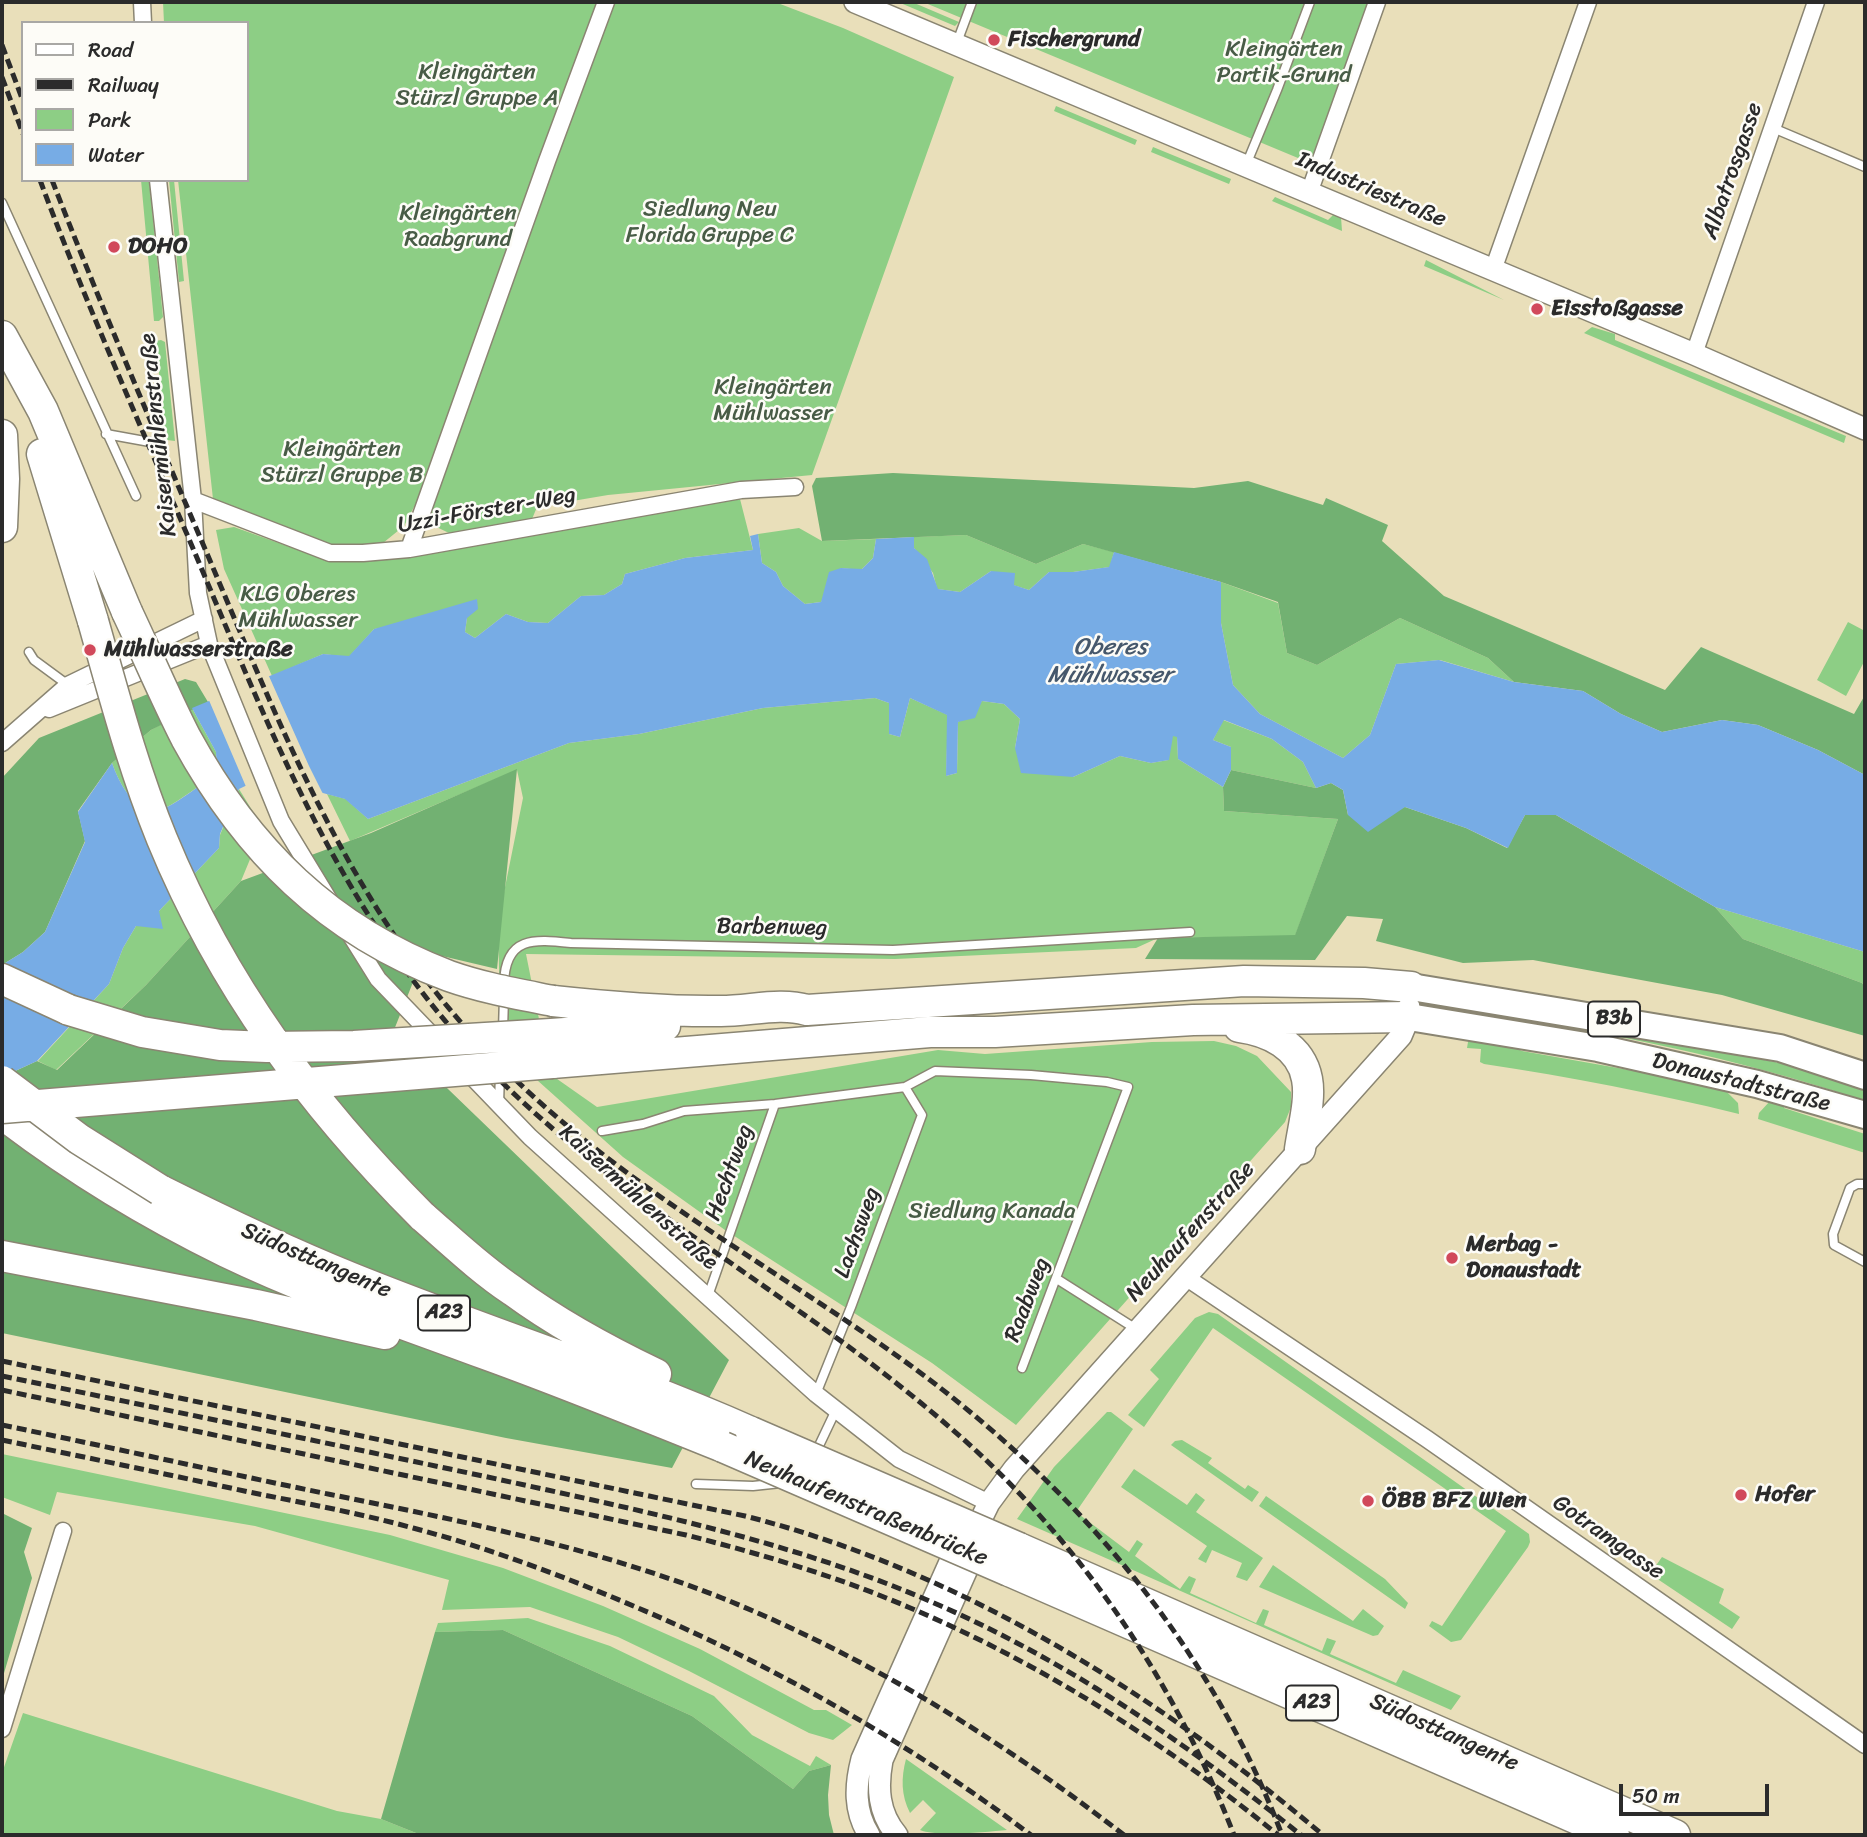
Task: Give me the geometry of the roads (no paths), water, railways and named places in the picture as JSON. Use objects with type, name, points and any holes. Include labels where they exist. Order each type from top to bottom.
[{"type":"highway","points":[[2,336],[43,411],[127,612],[186,737],[208,776],[246,830],[279,867],[316,901],[358,933],[400,956],[497,990],[553,1001],[675,1011],[724,1011],[793,1005],[807,1010]]},
{"type":"highway","points":[[2,347],[36,434],[132,757],[163,840],[201,922],[245,1000],[286,1062],[364,1156],[422,1216],[481,1267],[557,1321],[736,1430]]},
{"type":"highway","points":[[2,435],[2,527]]},
{"type":"highway","points":[[2,979],[33,995],[104,1022],[181,1041],[267,1047],[552,1048],[930,1032],[995,1032],[1194,1020],[1409,1017]]},
{"type":"highway","points":[[2,1108],[552,1048],[793,1016],[807,1010],[1244,981],[1364,983],[1411,987]]},
{"type":"highway","points":[[1194,1020],[1257,1031],[1277,1038],[1289,1046],[1303,1065],[1307,1079],[1300,1149]]},
{"type":"highway","name":"Südosttangente","points":[[2,1081],[154,1200],[227,1252],[294,1282],[483,1353],[736,1430]]},
{"type":"highway","name":"Südosttangente","points":[[2,1114],[66,1160],[154,1200],[237,1228],[349,1277],[736,1430]]},
{"type":"highway","points":[[2,1255],[483,1353]]},
{"type":"highway","name":"Neuhaufenstraßenbrücke","points":[[736,1430],[1014,1560]]},
{"type":"highway","name":"Südosttangente","points":[[1014,1560],[1614,1835]]},
{"type":"highway","name":"Südosttangente","points":[[1014,1560],[1675,1835]]},
{"type":"main road","name":"Donaustadtstraße","points":[[1411,987],[1780,1048],[1865,1076]]},
{"type":"main road","name":"Donaustadtstraße","points":[[1409,1017],[1598,1048],[1757,1084],[1865,1115]]},
{"type":"street","points":[[142,2],[144,21]]},
{"type":"street","points":[[409,549],[606,2]]},
{"type":"street","name":"Industriestraße","points":[[855,2],[1693,354],[1865,429]]},
{"type":"street","points":[[1308,193],[1377,2]]},
{"type":"street","points":[[1493,270],[1588,2]]},
{"type":"street","name":"Albatrosgasse","points":[[1693,354],[1816,2]]},
{"type":"street","name":"Kaisermühlenstraße","points":[[158,182],[193,500],[198,593],[209,644],[281,821],[378,979],[541,1147],[835,1412],[899,1459],[989,1503]]},
{"type":"street","name":"Uzzi-Förster-Weg","points":[[193,500],[330,553],[363,554],[409,549],[728,493],[795,487]]},
{"type":"street","points":[[2,743],[68,685],[204,619]]},
{"type":"street","points":[[34,716],[77,696],[209,644]]},
{"type":"street","name":"Neuhaufenstraße","points":[[989,1503],[1014,1469],[1184,1276],[1401,1036],[1409,1017],[1411,987]]},
{"type":"street","name":"Gotramgasse","points":[[1184,1276],[1427,1440],[1865,1745]]},
{"type":"street","points":[[869,1835],[861,1820],[856,1792],[862,1759],[950,1562],[964,1554],[989,1503]]},
{"type":"street","points":[[2,1729],[63,1531]]},
{"type":"street","points":[[897,1835],[884,1816],[881,1804],[879,1784],[882,1760],[967,1569],[964,1554]]},
{"type":"lane","points":[[956,45],[972,2]]},
{"type":"lane","points":[[1245,167],[1310,2]]},
{"type":"lane","points":[[1773,128],[1865,167]]},
{"type":"lane","points":[[2,204],[136,496]]},
{"type":"lane","points":[[106,434],[150,442]]},
{"type":"lane","points":[[29,652],[34,660],[68,685]]},
{"type":"lane","name":"Barbenweg","points":[[502,1042],[504,971],[507,961],[517,948],[533,939],[571,943],[893,950],[1190,932]]},
{"type":"lane","points":[[499,1106],[501,1056]]},
{"type":"lane","name":"Raabweg","points":[[905,1087],[935,1071],[1031,1075],[1107,1082],[1128,1087],[1022,1368]]},
{"type":"lane","points":[[602,1131],[643,1124],[684,1111],[775,1104],[905,1087]]},
{"type":"lane","name":"Lachsweg","points":[[816,1394],[922,1115],[905,1087]]},
{"type":"lane","name":"Hechtweg","points":[[708,1296],[775,1104]]},
{"type":"lane","points":[[1865,1184],[1850,1188],[1833,1234],[1834,1245],[1865,1262]]},
{"type":"lane","points":[[1057,1279],[1138,1331]]},
{"type":"lane","points":[[696,1484],[752,1486],[781,1483],[806,1468],[835,1412]]},
{"type":"water","name":"Oberes Mühlwasser","points":[[758,534],[762,563],[776,572],[783,586],[805,604],[821,602],[829,572],[841,568],[862,569],[873,558],[876,539],[914,537],[914,548],[927,559],[938,589],[960,592],[991,571],[1015,573],[1014,585],[1029,590],[1049,572],[1109,567],[1114,552],[1221,582],[1221,623],[1233,685],[1260,714],[1343,758],[1370,735],[1396,664],[1439,660],[1514,682],[1583,691],[1621,714],[1662,732],[1722,720],[1758,725],[1818,750],[1865,775],[1865,952],[1715,907],[1556,815],[1525,815],[1508,848],[1466,828],[1405,807],[1368,832],[1348,815],[1343,790],[1331,783],[1316,788],[1303,762],[1272,739],[1224,720],[1213,740],[1231,747],[1231,770],[1223,787],[1178,759],[1177,737],[1173,736],[1169,760],[1151,763],[1120,756],[1073,777],[1021,773],[1015,748],[1020,719],[1004,704],[982,701],[975,718],[958,722],[957,773],[946,776],[947,715],[910,698],[900,737],[889,734],[889,703],[875,698],[763,708],[639,734],[569,743],[368,819],[345,799],[264,777],[239,789],[220,834],[219,848],[159,911],[163,929],[136,926],[123,948],[109,984],[37,1061],[2,1077],[2,965],[23,952],[45,932],[85,842],[78,812],[112,763],[119,780],[138,805],[155,811],[165,808],[217,773],[216,752],[192,708],[323,654],[349,656],[374,629],[477,599],[478,609],[467,618],[465,632],[475,638],[506,614],[528,622],[548,623],[581,596],[604,595],[622,584],[625,574],[685,558],[753,550],[750,536]]},
{"type":"railway","points":[[2,45],[21,96]]},
{"type":"railway","points":[[2,77],[21,129]]},
{"type":"railway","points":[[41,182],[112,360],[278,745],[345,877],[384,940],[428,1000],[478,1058],[553,1129],[674,1223],[888,1376],[952,1429],[1015,1488],[1054,1532],[1126,1626],[1185,1727],[1234,1835]]},
{"type":"railway","points":[[53,182],[130,372],[290,746],[351,864],[385,921],[423,975],[465,1027],[511,1076],[560,1120],[665,1200],[886,1348],[950,1396],[1011,1447],[1068,1503],[1121,1562],[1169,1625],[1213,1691],[1250,1761],[1282,1835]]},
{"type":"railway","points":[[2,1361],[745,1516],[824,1539],[902,1569],[978,1603],[1052,1643],[1123,1686],[1192,1733],[1323,1835]]},
{"type":"railway","points":[[2,1376],[610,1504],[722,1531],[833,1564],[941,1606],[990,1629],[1083,1680],[1173,1739],[1301,1835]]},
{"type":"railway","points":[[2,1390],[686,1535],[826,1576],[958,1629],[1055,1680],[1147,1737],[1278,1835]]},
{"type":"railway","points":[[2,1425],[525,1536],[673,1580],[776,1621],[881,1674],[981,1733],[1124,1835]]},
{"type":"railway","points":[[2,1440],[393,1523],[493,1552],[572,1581],[678,1626],[784,1677],[935,1767],[1031,1835]]},
{"type":"place","name":"Fischergrund","points":[[994,40]]},
{"type":"place","name":"DOHO","points":[[114,247]]},
{"type":"place","name":"Eisstoßgasse","points":[[1537,309]]},
{"type":"place","name":"Mühlwasserstraße","points":[[90,650]]},
{"type":"place","name":"Merbag - Donaustadt","points":[[1452,1258]]},
{"type":"place","name":"Hofer","points":[[1741,1495]]},
{"type":"place","name":"ÖBB BFZ Wien","points":[[1368,1501]]},
{"type":"park label","name":"Kleingärten Partik-Grund","points":[[1284,63]]},
{"type":"park label","name":"Kleingärten Stürzl Gruppe A","points":[[477,86]]},
{"type":"park label","name":"Siedlung Neu Florida Gruppe C","points":[[710,223]]},
{"type":"park label","name":"Kleingärten Raabgrund","points":[[458,227]]},
{"type":"park label","name":"Kleingärten Mühlwasser","points":[[773,401]]},
{"type":"park label","name":"Kleingärten Stürzl Gruppe B","points":[[342,463]]},
{"type":"park label","name":"KLG Oberes Mühlwasser","points":[[298,608]]},
{"type":"park label","name":"Siedlung Kanada","points":[[992,1212]]}]
